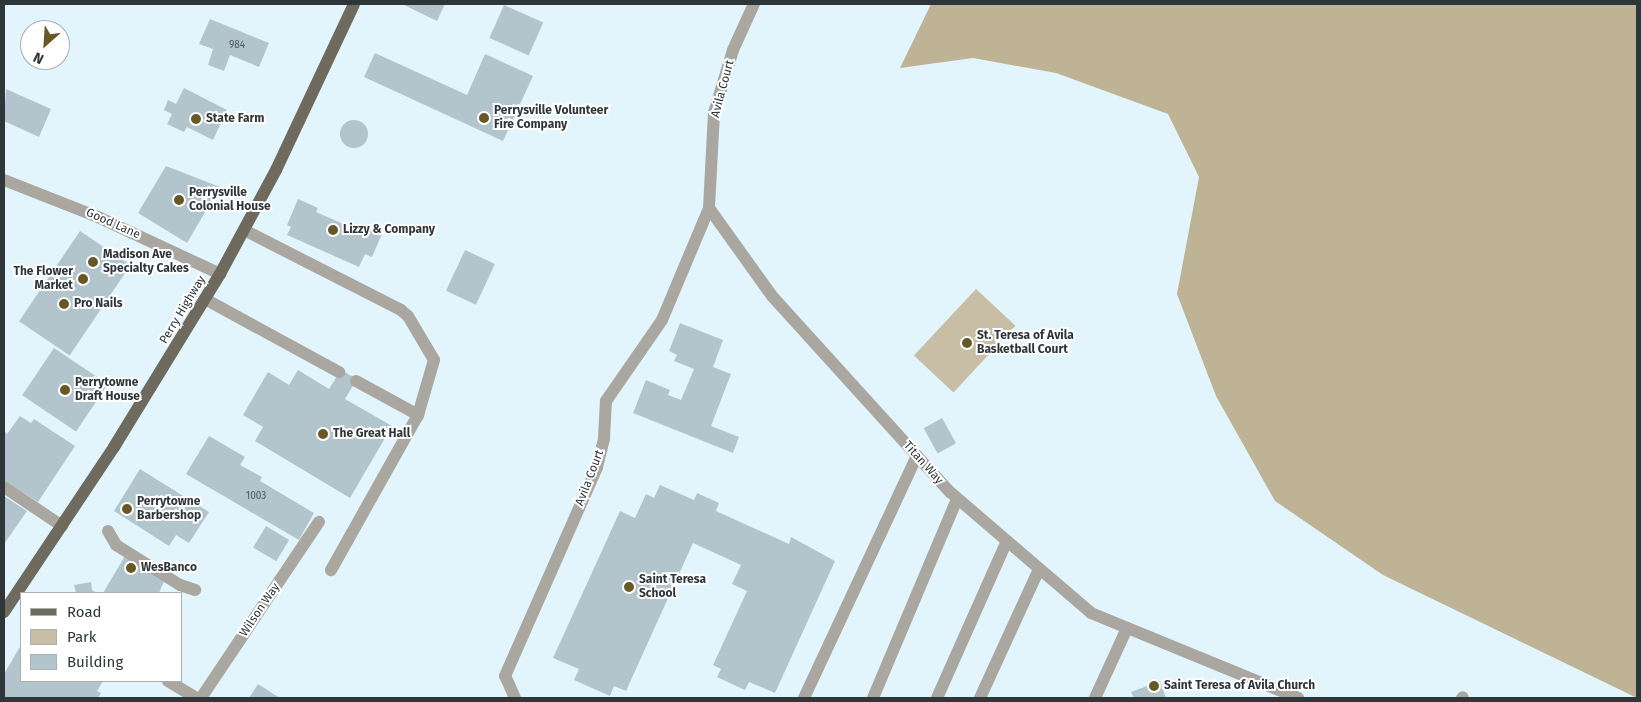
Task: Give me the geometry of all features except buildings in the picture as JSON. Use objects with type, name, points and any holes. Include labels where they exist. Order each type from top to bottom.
[{"type":"main road","name":"Perry Highway","points":[[4,612],[62,526],[220,274],[308,106],[354,4]]},
{"type":"street","name":"Avila Court","points":[[515,698],[505,676],[597,467],[604,438],[606,401],[662,320],[709,208],[714,114],[733,50],[754,4]]},
{"type":"street","name":"Good Lane","points":[[4,180],[98,217],[220,274]]},
{"type":"street","name":"Titan Way","points":[[709,208],[772,296],[917,456],[958,499],[1091,613],[1298,698]]},
{"type":"street","points":[[244,230],[408,316],[434,360],[418,415],[331,570]]},
{"type":"street","points":[[205,299],[339,372]]},
{"type":"street","points":[[356,381],[418,415]]},
{"type":"street","points":[[804,698],[845,605],[917,456]]},
{"type":"street","points":[[4,487],[62,526]]},
{"type":"street","points":[[873,698],[958,499]]},
{"type":"street","name":"Wilson Way","points":[[201,698],[320,522]]},
{"type":"street","points":[[108,531],[116,545],[180,585],[195,590]]},
{"type":"street","points":[[937,698],[1007,541]]},
{"type":"street","points":[[980,698],[1039,569]]},
{"type":"street","points":[[1095,698],[1127,628]]},
{"type":"street","points":[[170,682],[196,698]]},
{"type":"green space","name":"St. Teresa of Avila Basketball Court","points":[[976,289],[1015,326],[953,392],[914,356]]},
{"type":"shaded area","points":[[931,4],[1637,4],[1637,698],[1383,575],[1275,501],[1216,396],[1177,294],[1199,177],[1168,114],[1056,73],[973,58],[900,68]]},
{"type":"place","name":"Perrysville Volunteer Fire Company","points":[[484,118]]},
{"type":"place","name":"State Farm","points":[[196,119]]},
{"type":"place","name":"Perrysville Colonial House","points":[[179,200]]},
{"type":"place","name":"Lizzy & Company","points":[[333,230]]},
{"type":"place","name":"Madison Ave Specialty Cakes","points":[[93,262]]},
{"type":"place","name":"The Flower Market","points":[[83,279]]},
{"type":"place","name":"Pro Nails","points":[[64,304]]},
{"type":"place","name":"St. Teresa of Avila Basketball Court","points":[[967,343]]},
{"type":"place","name":"Perrytowne Draft House","points":[[65,390]]},
{"type":"place","name":"The Great Hall","points":[[323,434]]},
{"type":"place","name":"Perrytowne Barbershop","points":[[127,509]]},
{"type":"place","name":"WesBanco","points":[[131,568]]},
{"type":"place","name":"Saint Teresa School","points":[[629,587]]},
{"type":"place","name":"Saint Teresa of Avila Church","points":[[1154,686]]}]
